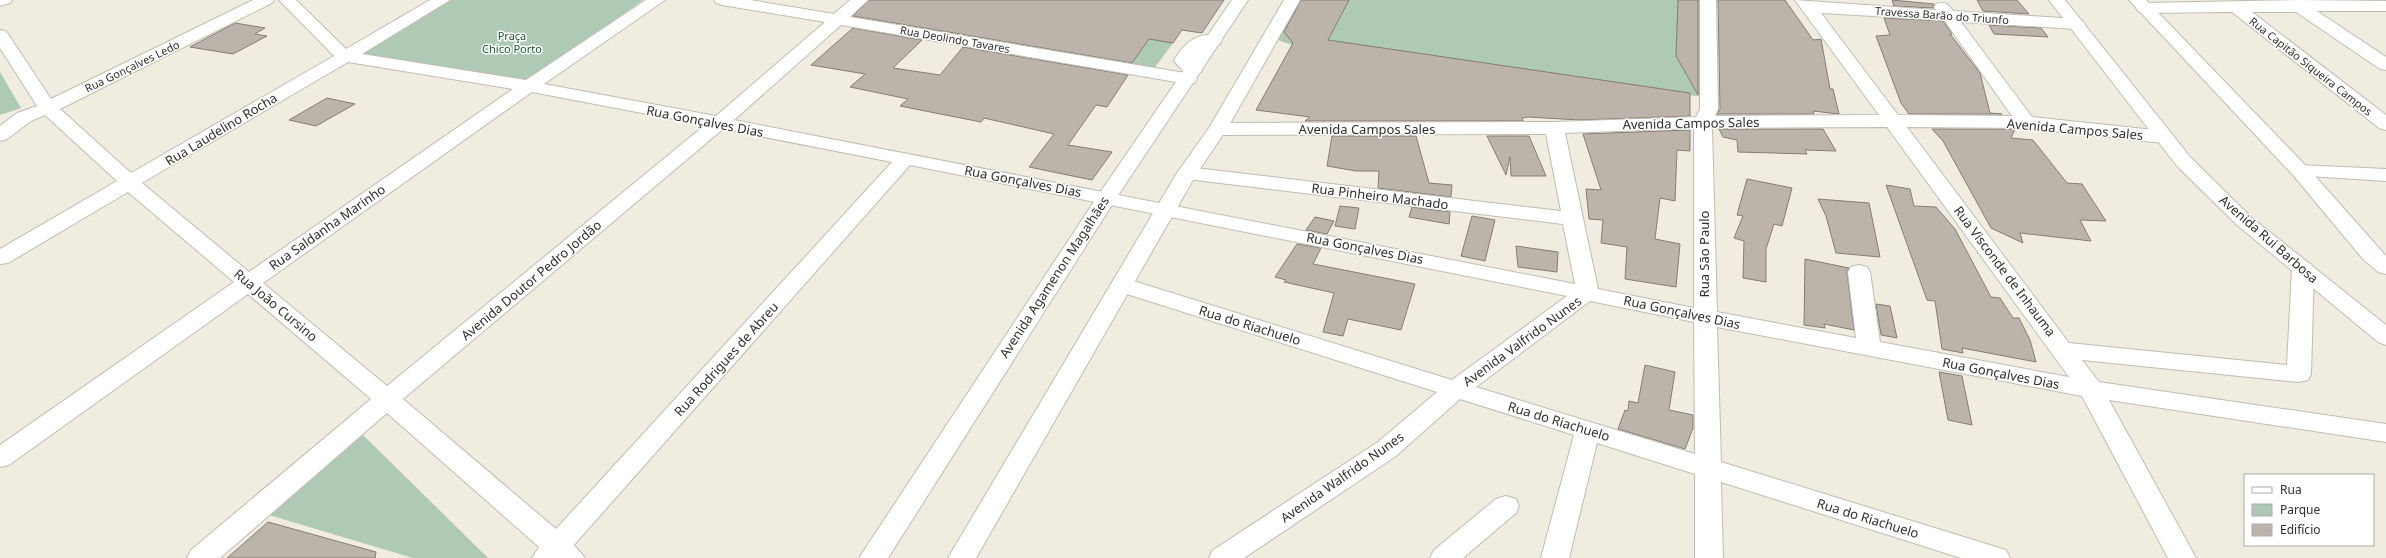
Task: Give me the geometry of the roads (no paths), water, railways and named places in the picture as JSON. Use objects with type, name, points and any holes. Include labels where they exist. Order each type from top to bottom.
[{"type":"street","points":[[0,1],[4,0]]},
{"type":"street","name":"Rua Gonçalves Ledo","points":[[0,135],[24,117],[48,108],[266,0]]},
{"type":"street","points":[[287,0],[344,56]]},
{"type":"street","name":"Rua Laudelino Rocha","points":[[0,258],[442,0]]},
{"type":"street","name":"Rua Saldanha Marinho","points":[[0,458],[529,86],[657,0]]},
{"type":"street","name":"Rua Deolindo Tavares","points":[[722,0],[1191,75]]},
{"type":"street","name":"Avenida Doutor Pedro Jordão","points":[[201,558],[387,399],[719,123],[860,0]]},
{"type":"street","name":"Avenida Agamenon Magalhães","points":[[872,558],[1106,196],[1191,75],[1240,0]]},
{"type":"street","points":[[962,558],[1187,173],[1218,129],[1292,0]]},
{"type":"street","name":"Rua São Paulo","points":[[1708,0],[1709,109],[1703,122],[1704,317],[1709,558]]},
{"type":"street","points":[[1937,0],[2026,122]]},
{"type":"street","name":"Avenida Rui Barbosa","points":[[2057,0],[2184,162],[2244,221],[2386,337]]},
{"type":"street","points":[[2377,0],[2386,6]]},
{"type":"street","name":"Travessa Barão do Triunfo","points":[[1805,3],[2077,24]]},
{"type":"street","name":"Rua Visconde de Inhauma","points":[[1805,3],[2064,350],[2091,389],[2182,558]]},
{"type":"street","points":[[2140,4],[2237,8],[2294,3],[2386,6]]},
{"type":"street","points":[[2294,3],[2386,65]]},
{"type":"street","points":[[2140,4],[2300,170],[2370,253],[2386,267]]},
{"type":"street","name":"Rua Capitão Siqueira Campos","points":[[2237,8],[2386,124]]},
{"type":"street","name":"Rua João Cursino","points":[[0,35],[48,108],[130,183],[387,399],[558,554]]},
{"type":"street","name":"Rua Gonçalves Dias","points":[[344,56],[529,86],[905,159],[1106,196],[1588,292],[1704,317],[2091,389],[2386,433]]},
{"type":"street","points":[[0,122],[24,117]]},
{"type":"street","name":"Avenida Campos Sales","points":[[1218,129],[1554,128],[1703,122],[1892,120],[2026,122],[2164,137]]},
{"type":"street","points":[[1554,128],[1588,292]]},
{"type":"street","name":"Rua Rodrigues de Abreu","points":[[558,554],[905,159]]},
{"type":"street","points":[[2300,170],[2386,175]]},
{"type":"street","name":"Rua Pinheiro Machado","points":[[1187,173],[1574,219]]},
{"type":"street","points":[[2064,350],[2299,374],[2303,269]]},
{"type":"street","points":[[1859,272],[1870,348]]},
{"type":"street","name":"Rua do Riachuelo","points":[[1122,285],[1996,558]]},
{"type":"street","name":"Avenida Valfrido Nunes","points":[[1456,389],[1588,292]]},
{"type":"street","name":"Avenida Walfrido Nunes","points":[[1223,558],[1386,449],[1456,389]]},
{"type":"street","points":[[1555,558],[1588,430]]},
{"type":"street","points":[[1444,558],[1506,506]]},
{"type":"park label","name":"Praça Chico Porto","points":[[512,41]]}]
